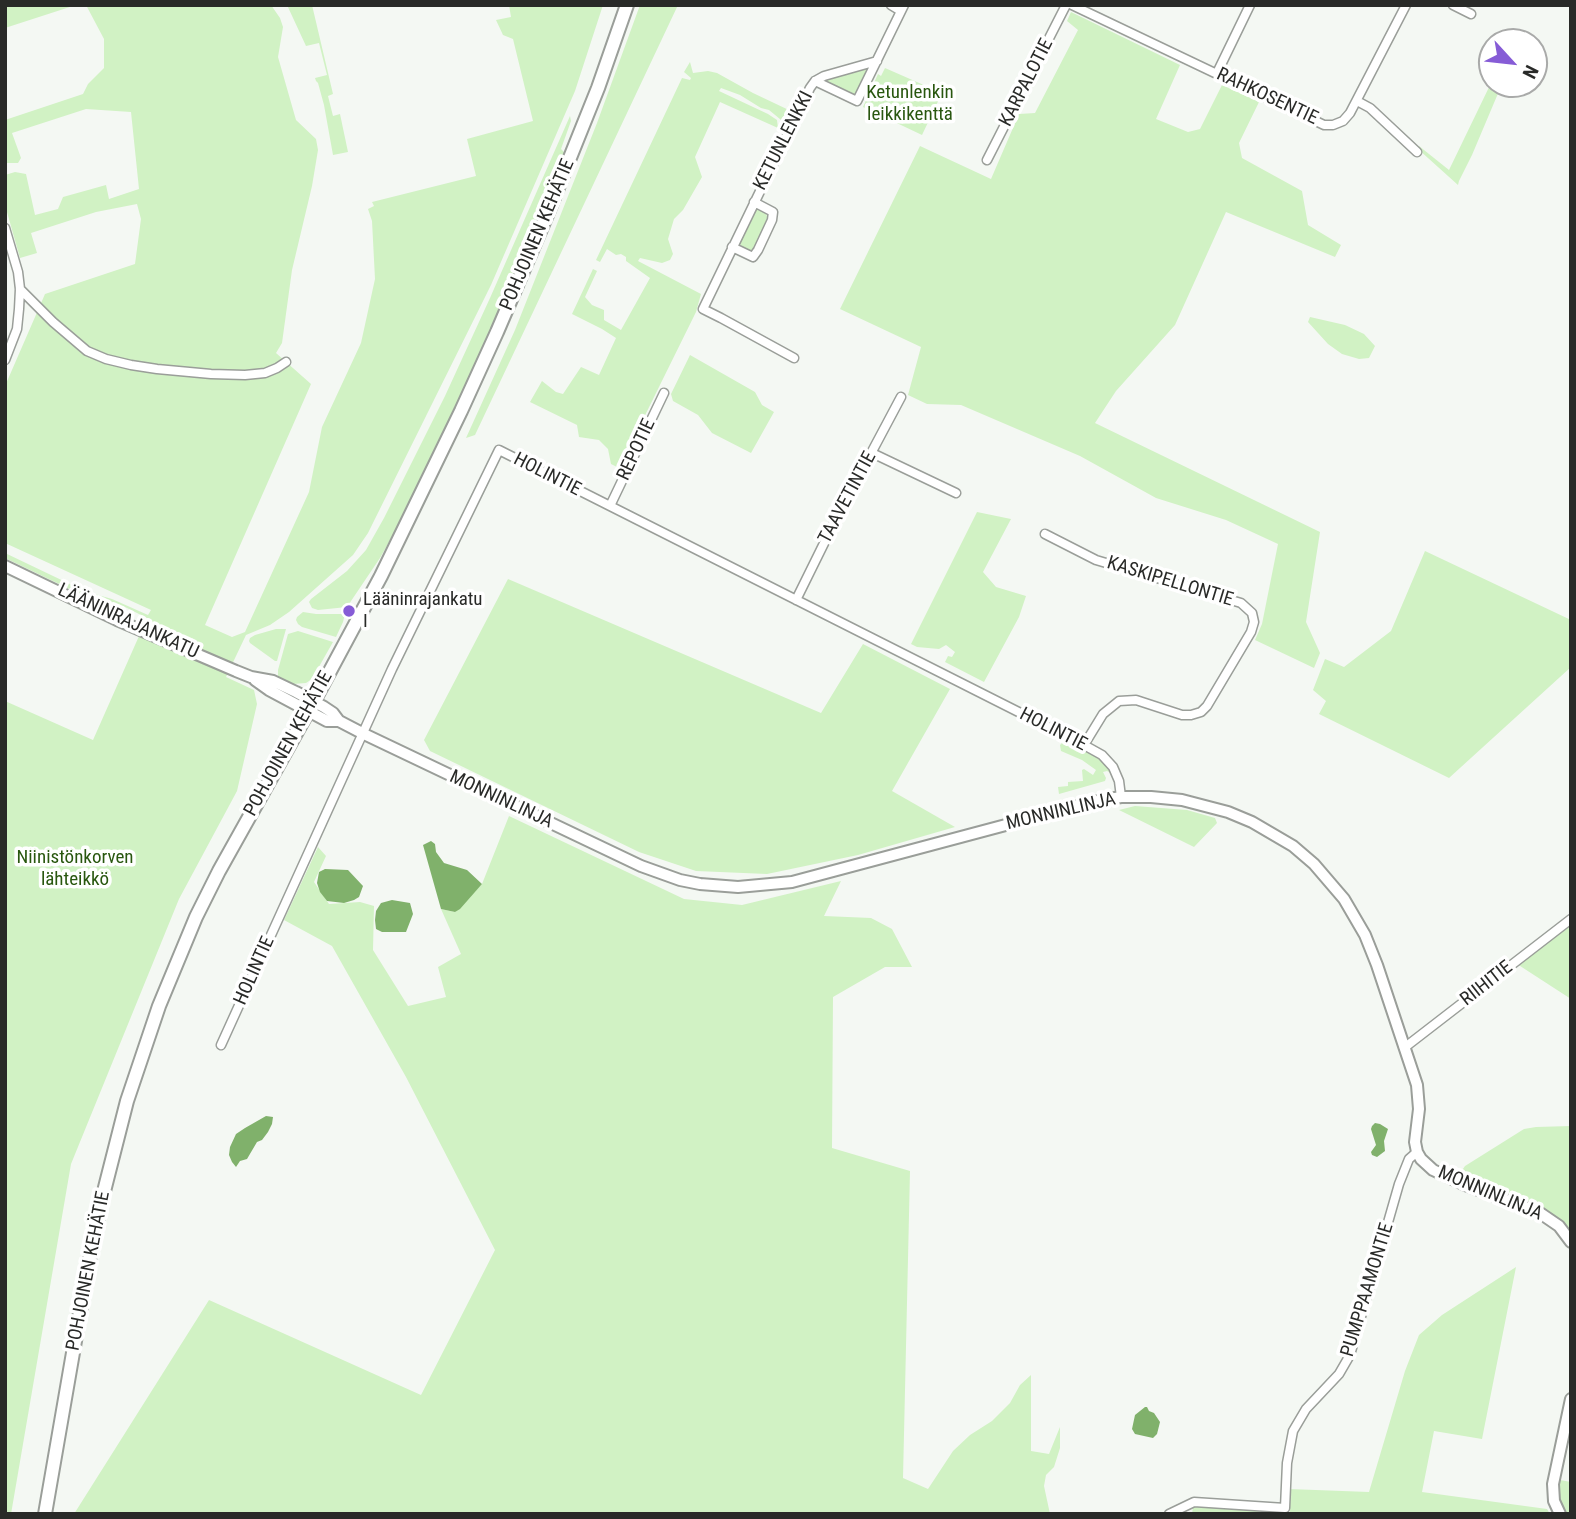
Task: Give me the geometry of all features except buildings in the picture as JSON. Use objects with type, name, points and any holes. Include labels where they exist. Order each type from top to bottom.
[{"type":"main road","name":"POHJOINEN KEHÄTIE","points":[[45,1514],[99,1211],[115,1145],[159,1006],[197,916],[246,820],[311,706],[403,533],[497,332],[570,159],[627,5]]},
{"type":"street","points":[[891,5],[903,8]]},
{"type":"street","points":[[1217,74],[1251,5]]},
{"type":"street","name":"RAHKOSENTIE","points":[[1072,6],[1324,125],[1333,125],[1343,121],[1350,113],[1406,5]]},
{"type":"street","points":[[1452,5],[1471,15]]},
{"type":"street","name":"KARPALOTIE","points":[[987,160],[1072,6]]},
{"type":"street","name":"KETUNLENKKI","points":[[815,81],[858,101],[903,8]]},
{"type":"street","name":"KETUNLENKKI","points":[[794,358],[703,309],[810,88],[824,76],[877,61]]},
{"type":"street","points":[[1357,101],[1370,108],[1417,152]]},
{"type":"street","name":"KETUNLENKKI","points":[[732,247],[753,257],[758,250],[773,212],[754,202]]},
{"type":"street","points":[[5,228],[18,272],[20,289],[17,329],[5,360]]},
{"type":"street","points":[[20,289],[87,351],[106,359],[157,369],[245,375],[265,373],[286,362]]},
{"type":"street","name":"REPOTIE","points":[[610,506],[664,393]]},
{"type":"street","name":"TAAVETINTIE","points":[[796,600],[901,397]]},
{"type":"street","name":"HOLINTIE","points":[[221,1045],[392,670],[499,450],[1102,755],[1113,767],[1119,781],[1121,797]]},
{"type":"street","points":[[872,453],[956,493]]},
{"type":"street","name":"KASKIPELLONTIE","points":[[1045,534],[1096,560],[1241,603],[1252,613],[1254,622],[1251,632],[1201,712],[1182,715],[1136,700],[1119,701],[1103,713],[1084,745]]},
{"type":"street","name":"LÄÄNINRAJANKATU","points":[[5,566],[117,620],[251,677],[269,690],[311,706]]},
{"type":"street","name":"MONNINLINJA","points":[[311,706],[327,721],[339,721],[641,866],[680,880],[720,886],[757,887],[792,882],[1082,804],[1121,797],[1182,800],[1228,812],[1267,830],[1306,857],[1343,899],[1365,935],[1417,1085],[1419,1098],[1415,1142],[1417,1152],[1427,1165],[1479,1191],[1540,1213],[1559,1226],[1571,1242]]},
{"type":"street","name":"RIIHITIE","points":[[1404,1048],[1571,919]]},
{"type":"street","name":"PUMPPAAMONTIE","points":[[1169,1514],[1194,1502],[1285,1508],[1287,1463],[1293,1431],[1306,1409],[1339,1374],[1350,1354],[1399,1184],[1409,1159],[1417,1152]]},
{"type":"street","points":[[1560,1514],[1554,1501],[1553,1484],[1571,1399]]},
{"type":"green space","points":[[5,5],[76,5],[5,28]]},
{"type":"green space","name":"Niinistönkorven lähteikkö","points":[[86,5],[271,5],[283,27],[278,57],[296,120],[316,139],[318,150],[312,186],[292,270],[282,343],[276,353],[311,384],[205,625],[232,637],[245,632],[309,492],[322,427],[361,343],[375,279],[372,221],[368,209],[374,206],[372,202],[476,176],[467,139],[533,121],[513,39],[503,35],[496,20],[511,17],[509,5],[603,5],[575,91],[491,285],[368,533],[353,555],[289,612],[270,625],[246,635],[226,677],[254,690],[257,704],[237,791],[179,899],[71,1164],[11,1514],[5,1514],[5,701],[93,740],[147,618],[123,606],[101,603],[84,596],[5,558],[5,553],[91,593],[148,615],[151,610],[5,543],[5,386],[45,294],[135,264],[141,219],[137,204],[96,212],[31,233],[37,253],[20,258],[5,205],[5,175],[15,172],[26,174],[35,215],[58,209],[63,197],[106,185],[109,199],[139,189],[131,112],[86,109],[12,133],[21,158],[18,163],[5,163],[5,120],[83,94],[88,84],[104,68],[104,39]]},
{"type":"green space","points":[[287,5],[312,5],[333,94],[328,96],[333,116],[340,114],[348,152],[333,155],[324,105],[315,78],[327,75],[319,43],[306,46]]},
{"type":"green space","points":[[640,5],[678,5],[475,435],[466,438],[515,330],[597,123]]},
{"type":"green space","points":[[1071,12],[1180,65],[1156,119],[1188,132],[1200,129],[1222,85],[1259,102],[1239,143],[1242,158],[1302,191],[1308,225],[1341,245],[1335,257],[1226,212],[1175,325],[1116,391],[1095,423],[1320,532],[1306,622],[1320,653],[1314,668],[1255,640],[1262,624],[1278,544],[1226,520],[1156,498],[1080,456],[961,405],[927,404],[908,395],[921,347],[840,309],[920,146],[991,179],[1019,114],[1035,113],[1078,30],[1067,21]]},
{"type":"green space","points":[[690,62],[693,73],[717,73],[793,112],[786,124],[769,110],[740,95],[721,88],[719,91],[768,114],[777,120],[778,128],[720,102],[695,157],[702,177],[683,210],[674,219],[668,239],[673,254],[670,260],[662,263],[640,258],[638,261],[701,294],[696,312],[619,468],[611,464],[608,449],[599,440],[579,437],[577,425],[530,402],[542,381],[563,394],[581,367],[599,375],[616,338],[572,314],[593,269],[597,271],[585,297],[592,305],[604,310],[604,320],[621,330],[650,278],[626,261],[626,257],[607,249],[600,262],[596,260],[682,78],[691,78],[684,72]]},
{"type":"green space","points":[[869,67],[855,95],[824,80]]},
{"type":"green space","name":"Ketunlenkin leikkikenttä","points":[[885,68],[942,93],[922,135],[863,107],[878,74],[881,76]]},
{"type":"green space","points":[[1484,98],[1496,98],[1458,185],[1418,149],[1419,146],[1449,170]]},
{"type":"green space","points":[[570,116],[571,121],[561,149],[566,154],[496,320],[402,519],[347,607],[318,610],[312,608],[309,602],[311,599],[347,571],[366,550],[384,518],[445,396]]},
{"type":"green space","points":[[756,208],[766,212],[768,221],[754,249],[750,251],[741,247],[739,240]]},
{"type":"green space","points":[[1310,317],[1345,325],[1364,334],[1375,346],[1369,358],[1359,359],[1342,354],[1328,344],[1308,322]]},
{"type":"green space","points":[[690,355],[755,392],[762,405],[774,412],[751,453],[712,433],[698,415],[673,401],[671,394]]},
{"type":"green space","points":[[977,512],[1011,519],[983,572],[996,587],[1026,596],[1019,617],[984,682],[945,662],[948,656],[952,657],[955,652],[946,645],[939,649],[911,644]]},
{"type":"green space","points":[[1425,551],[1571,620],[1571,667],[1449,778],[1319,714],[1326,701],[1313,690],[1325,659],[1344,667],[1391,631]]},
{"type":"green space","points":[[508,579],[821,713],[863,644],[950,689],[892,791],[955,827],[858,855],[767,874],[696,871],[639,852],[430,751],[424,740]]},
{"type":"green space","points":[[303,612],[345,614],[336,637],[298,624],[297,617]]},
{"type":"green space","points":[[286,629],[275,661],[249,641],[255,635]]},
{"type":"green space","points":[[298,631],[333,642],[312,679],[306,683],[293,684],[280,680],[278,670],[288,634]]},
{"type":"green space","points":[[1065,740],[1094,755],[1106,765],[1111,773],[1103,772],[1105,781],[1059,794],[1058,787],[1068,786],[1068,782],[1083,781],[1082,770],[1093,775],[1096,770],[1082,760],[1061,751],[1060,745]]},
{"type":"green space","points":[[1135,806],[1187,810],[1215,818],[1217,823],[1194,847],[1119,810]]},
{"type":"green space","points":[[509,816],[684,899],[742,905],[841,881],[824,916],[871,918],[892,929],[912,967],[885,967],[833,997],[832,1148],[910,1171],[903,1478],[928,1489],[953,1451],[970,1435],[992,1421],[1031,1375],[1031,1451],[1049,1454],[1060,1427],[1060,1448],[1054,1467],[1046,1475],[1044,1486],[1050,1514],[74,1514],[209,1300],[421,1395],[495,1250],[406,1077],[332,946],[284,920],[318,847],[326,856],[314,882],[329,904],[360,902],[374,906],[373,950],[408,1006],[446,997],[438,967],[461,954],[441,909],[455,912],[482,884]]},
{"type":"green space","points":[[1571,924],[1571,999],[1517,964]]},
{"type":"green space","points":[[1571,1126],[1571,1232],[1563,1222],[1545,1209],[1458,1176],[1465,1166],[1524,1129]]},
{"type":"green space","points":[[1516,1267],[1482,1439],[1434,1431],[1422,1492],[1547,1509],[1550,1514],[1290,1514],[1289,1489],[1369,1492],[1405,1371],[1419,1335],[1442,1315]]},
{"type":"green space","points":[[1560,1480],[1571,1482],[1571,1514],[1564,1511],[1559,1502]]},
{"type":"green space","points":[[1193,1507],[1280,1514],[1192,1514]]},
{"type":"shaded area","points":[[431,841],[444,863],[467,870],[482,884],[455,912],[441,909],[423,845]]},
{"type":"shaded area","points":[[325,869],[348,870],[363,886],[359,897],[344,903],[327,901],[317,883],[319,872]]},
{"type":"shaded area","points":[[392,900],[410,903],[413,914],[406,932],[382,932],[376,929],[376,911],[381,903]]},
{"type":"shaded area","points":[[266,1116],[273,1117],[268,1132],[257,1142],[247,1159],[240,1161],[236,1167],[229,1155],[236,1134]]},
{"type":"shaded area","points":[[1375,1123],[1388,1129],[1384,1141],[1385,1151],[1377,1157],[1371,1152],[1376,1145],[1371,1129]]},
{"type":"shaded area","points":[[1145,1407],[1154,1413],[1160,1422],[1153,1438],[1135,1434],[1132,1429],[1135,1415]]},
{"type":"place","name":"Lääninrajankatu I","points":[[349,611]]}]
